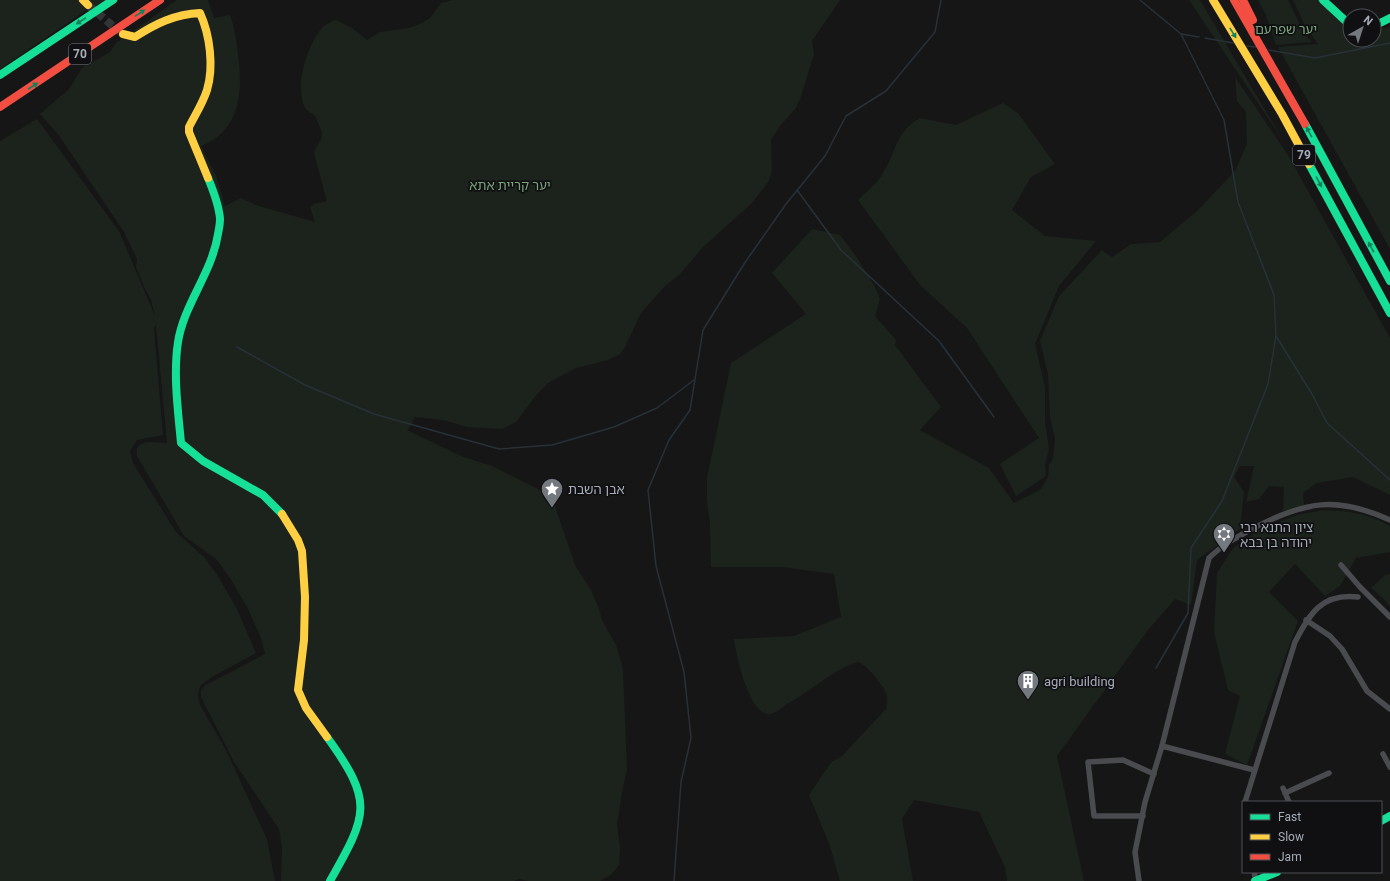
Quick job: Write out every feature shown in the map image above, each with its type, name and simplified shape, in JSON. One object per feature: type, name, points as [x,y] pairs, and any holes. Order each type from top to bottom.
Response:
[{"type":"main road","name":"70","points":[[0,75],[113,0]]},
{"type":"main road","name":"70","points":[[0,107],[160,0]]},
{"type":"main road","name":"79","points":[[1213,0],[1278,108],[1390,313]]},
{"type":"main road","name":"79","points":[[1234,0],[1286,89],[1390,281]]},
{"type":"main road","points":[[1243,0],[1286,89]]},
{"type":"main road","points":[[1323,0],[1342,19]]},
{"type":"main road","points":[[123,34],[135,37],[150,27],[187,12],[200,13],[206,27],[209,76],[207,89],[188,132],[213,190],[220,219],[216,246],[211,263],[187,312],[178,342],[176,380],[180,437],[181,443],[191,453],[263,495],[274,505],[290,527],[302,551],[305,597],[304,640],[298,690],[306,708],[348,766],[356,781],[361,806],[359,825],[350,846],[330,881]]},
{"type":"main road","points":[[1337,13],[1342,16]]},
{"type":"main road","points":[[1255,881],[1275,873]]},
{"type":"street","points":[[1138,881],[1135,852],[1143,816],[1201,595],[1206,566],[1209,558],[1217,550],[1257,526],[1288,512],[1306,506],[1330,504],[1354,506],[1390,520]]},
{"type":"street","points":[[1341,565],[1360,587],[1390,617]]},
{"type":"street","points":[[1245,801],[1295,642],[1306,620],[1318,607],[1330,599],[1343,595],[1358,597]]},
{"type":"street","points":[[1306,620],[1330,636],[1342,649],[1367,691],[1390,709]]},
{"type":"street","points":[[1162,746],[1254,770]]},
{"type":"street","points":[[1383,754],[1390,767]]},
{"type":"street","points":[[1143,816],[1094,816],[1088,762],[1123,760],[1154,774]]},
{"type":"street","points":[[1289,801],[1284,791],[1329,773]]},
{"type":"green space","points":[[0,0],[106,0],[96,11],[88,9],[0,69]]},
{"type":"green space","name":"יער קריית אתא","points":[[177,0],[208,0],[214,18],[230,15],[233,25],[236,39],[240,81],[236,108],[232,120],[224,130],[214,139],[201,146],[216,175],[225,206],[241,198],[256,205],[315,222],[310,207],[314,204],[327,201],[314,153],[322,133],[315,116],[304,106],[301,87],[307,55],[316,37],[326,24],[336,20],[352,28],[367,40],[380,32],[409,28],[422,23],[430,18],[441,3],[453,0],[840,0],[812,41],[814,54],[796,108],[780,126],[771,140],[772,169],[769,181],[752,203],[702,248],[680,274],[665,286],[641,313],[625,347],[620,354],[608,360],[576,368],[548,383],[538,393],[516,422],[502,429],[467,427],[443,420],[414,417],[412,424],[407,430],[461,456],[492,466],[546,493],[553,500],[575,565],[591,590],[602,620],[616,645],[623,669],[627,769],[617,825],[620,848],[619,865],[612,874],[600,881],[528,881],[519,879],[514,881],[281,881],[282,848],[279,829],[234,762],[201,697],[201,691],[204,686],[265,654],[261,638],[247,607],[230,578],[216,559],[184,536],[137,456],[137,448],[143,443],[167,443],[156,325],[154,328],[163,435],[137,440],[130,451],[133,463],[176,532],[204,557],[218,576],[237,609],[256,653],[212,677],[200,686],[198,695],[200,705],[226,750],[267,839],[275,881],[0,881],[0,141],[37,119],[119,231],[155,316],[151,300],[136,267],[137,259],[124,232],[58,134],[40,114],[69,89],[82,68],[110,52],[116,43]]},
{"type":"green space","points":[[1189,0],[1200,0],[1284,142]]},
{"type":"green space","name":"יער שפרעם","points":[[1258,0],[1288,0],[1305,35],[1312,42],[1276,45],[1266,15]]},
{"type":"green space","points":[[1293,0],[1319,0],[1342,20],[1342,48],[1382,48],[1382,28],[1390,27],[1390,249],[1278,47],[1318,44],[1305,26]]},
{"type":"green space","points":[[1235,77],[1288,155],[1390,338],[1390,495],[1353,477],[1317,483],[1303,493],[1304,505],[1283,511],[1284,487],[1269,486],[1259,499],[1246,502],[1254,466],[1240,466],[1234,477],[1244,492],[1240,529],[1197,560],[1191,605],[1175,599],[1148,630],[1057,756],[1084,881],[1007,881],[1005,867],[979,812],[914,800],[902,819],[913,881],[840,881],[830,846],[809,795],[829,765],[841,757],[886,709],[886,693],[874,675],[858,662],[830,676],[775,712],[771,714],[763,713],[756,706],[745,684],[734,639],[794,636],[841,617],[834,574],[783,567],[711,567],[707,478],[731,363],[806,314],[772,273],[812,229],[840,235],[856,256],[875,287],[880,299],[875,316],[896,340],[895,345],[941,407],[920,430],[989,468],[1014,503],[1040,490],[1048,477],[1049,465],[1053,459],[1055,439],[1050,417],[1048,374],[1040,341],[1059,296],[1102,250],[1112,257],[1131,244],[1160,242],[1198,210],[1235,171],[1247,144],[1246,112],[1237,101]]},
{"type":"green space","points":[[1003,103],[1018,113],[1055,164],[1031,177],[1012,210],[1045,236],[1096,241],[1059,286],[1035,344],[1045,387],[1045,422],[1049,449],[1045,465],[1046,476],[1016,496],[1000,464],[1039,438],[967,328],[920,285],[858,200],[881,177],[888,165],[897,142],[912,123],[920,118],[956,125]]},
{"type":"green space","points":[[1323,510],[1366,515],[1390,526],[1390,552],[1356,558],[1340,586],[1325,596],[1295,564],[1269,592],[1298,621],[1247,765],[1225,754],[1240,696],[1228,690],[1214,632],[1217,573],[1233,548],[1259,530],[1297,515]]},
{"type":"green space","points":[[1390,574],[1390,607],[1384,599],[1371,588],[1385,575]]},
{"type":"waterway","points":[[674,881],[681,782],[691,738],[684,672],[656,566],[648,490],[669,440],[690,410],[703,330],[744,264],[786,204],[825,156],[846,116],[886,91],[935,32],[941,0]]},
{"type":"waterway","points":[[1140,0],[1181,34],[1224,120],[1238,202],[1274,295],[1276,336],[1268,384],[1222,501],[1191,548],[1188,613],[1156,668]]},
{"type":"waterway","points":[[1181,34],[1199,37]]},
{"type":"waterway","points":[[1205,38],[1233,43]]},
{"type":"waterway","points":[[1269,50],[1315,58],[1390,43]]},
{"type":"waterway","points":[[1247,46],[1256,47]]},
{"type":"waterway","points":[[797,190],[841,250],[939,341],[994,417]]},
{"type":"waterway","points":[[1276,336],[1312,394],[1327,423],[1390,480]]},
{"type":"waterway","points":[[237,347],[305,385],[374,414],[499,449],[552,445],[614,427],[657,408],[694,380]]},
{"type":"tunnel","points":[[88,5],[120,32]]},
{"type":"traffic: fast","points":[[0,75],[113,0]]},
{"type":"traffic: fast","points":[[1323,0],[1342,18]]},
{"type":"traffic: fast","points":[[1382,22],[1390,18]]},
{"type":"traffic: fast","points":[[1305,124],[1390,281]]},
{"type":"traffic: fast","points":[[1309,164],[1390,313]]},
{"type":"traffic: fast","points":[[208,178],[217,203],[220,222],[215,248],[186,315],[178,342],[176,380],[181,443],[203,461],[263,495],[282,514]]},
{"type":"traffic: fast","points":[[327,737],[353,778],[359,793],[360,808],[358,823],[352,839],[330,881]]},
{"type":"traffic: fast","points":[[1382,820],[1390,816]]},
{"type":"traffic: fast","points":[[1255,881],[1275,873]]},
{"type":"traffic: slow","points":[[83,0],[88,5]]},
{"type":"traffic: slow","points":[[1213,0],[1282,114],[1309,164]]},
{"type":"traffic: slow","points":[[123,34],[135,37],[166,20],[182,15],[200,13],[206,31],[210,51],[210,71],[207,90],[189,127],[189,132],[208,178]]},
{"type":"traffic: slow","points":[[282,514],[298,540],[302,551],[305,597],[304,640],[298,690],[306,708],[327,737]]},
{"type":"traffic: jam","points":[[0,107],[160,0]]},
{"type":"traffic: jam","points":[[1234,0],[1305,124]]},
{"type":"traffic: jam","points":[[1243,0],[1253,20]]},
{"type":"place","name":"אבן השבת","points":[[552,508]]},
{"type":"place","name":"ציון התנא רבי יהודה בן בבא","points":[[1224,554]]},
{"type":"place","name":"agri building","points":[[1028,700]]}]
